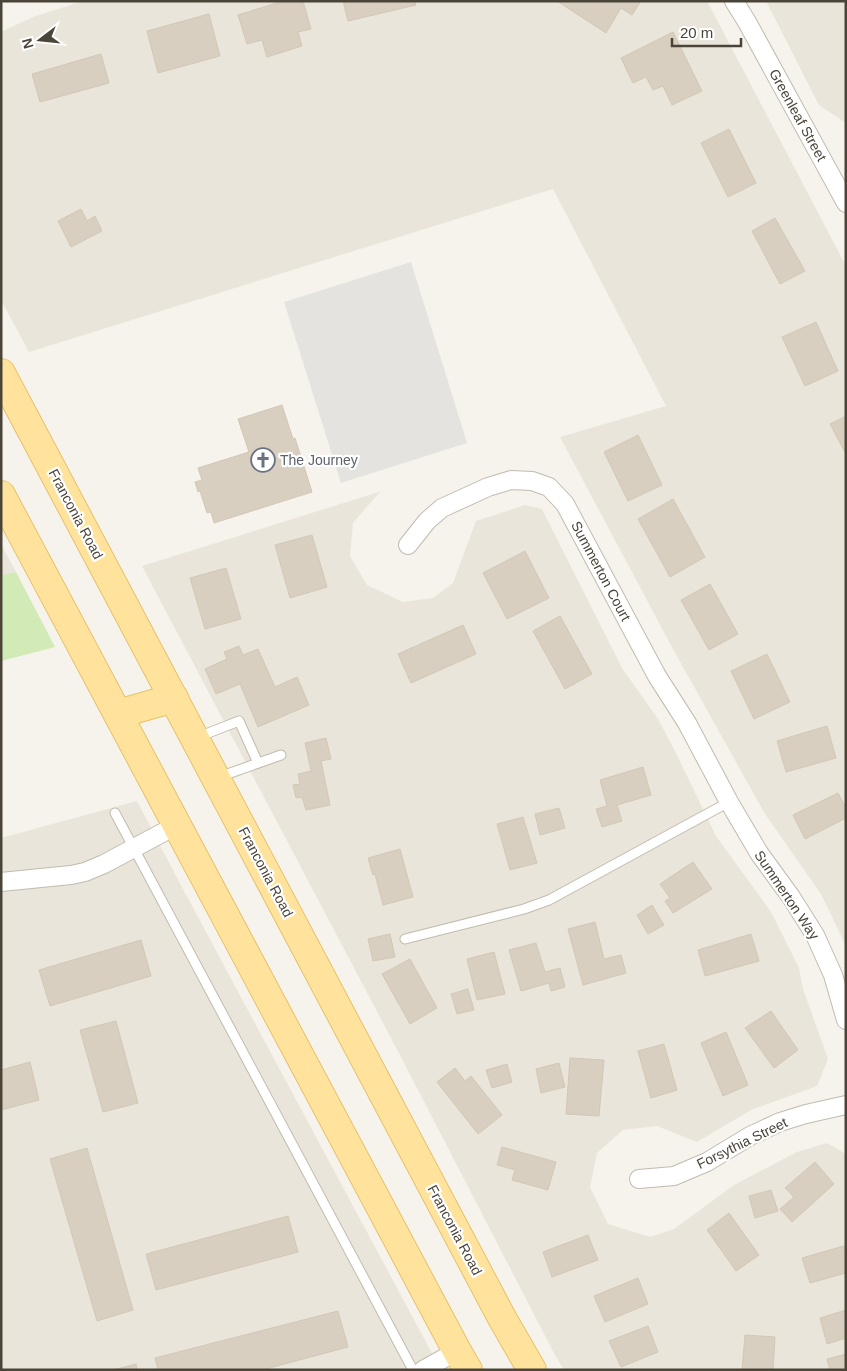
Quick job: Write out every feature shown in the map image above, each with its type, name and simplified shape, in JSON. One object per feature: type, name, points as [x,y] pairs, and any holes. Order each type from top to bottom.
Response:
[{"type":"main road","name":"Franconia Road","points":[[1,373],[502,1318],[532,1370]]},
{"type":"main road","points":[[1,495],[462,1360]]},
{"type":"main road","points":[[118,714],[174,698]]},
{"type":"street","name":"Greenleaf Street","points":[[734,1],[837,169],[846,203]]},
{"type":"street","name":"Summerton Court","points":[[408,545],[427,521],[442,508],[488,488],[511,480],[532,481],[549,487],[566,504],[657,676],[687,723],[728,802]]},
{"type":"street","name":"Summerton Way","points":[[728,802],[758,853],[791,896],[815,935],[834,975],[846,1020]]},
{"type":"street","points":[[1,882],[85,872],[104,864],[177,825]]},
{"type":"street","name":"Forsythia Street","points":[[639,1178],[674,1176],[707,1162],[750,1136],[780,1122],[846,1105]]},
{"type":"street","points":[[423,1370],[462,1360]]},
{"type":"lane","points":[[195,738],[239,721],[258,763]]},
{"type":"lane","points":[[216,778],[281,755]]},
{"type":"lane","points":[[405,939],[524,910],[549,900],[728,802]]},
{"type":"lane","points":[[115,813],[412,1370]]},
{"type":"shaded area","points":[[83,1],[707,1],[846,266],[846,946],[821,894],[765,814],[673,649],[560,437],[666,406],[553,189],[29,352],[1,300],[1,32],[33,17]]},
{"type":"shaded area","points":[[766,1],[846,1],[846,123],[819,105]]},
{"type":"shaded area","points":[[411,262],[467,443],[341,483],[284,302]]},
{"type":"shaded area","points":[[382,491],[353,523],[350,556],[367,585],[403,602],[433,598],[453,583],[476,521],[525,505],[542,509],[622,668],[658,719],[716,836],[771,912],[799,968],[803,989],[828,1059],[817,1086],[751,1110],[697,1142],[657,1126],[623,1130],[597,1153],[590,1187],[608,1224],[650,1237],[674,1229],[734,1185],[797,1152],[827,1143],[846,1154],[846,1370],[564,1370],[142,566]]},
{"type":"shaded area","points":[[1,544],[16,572],[1,575]]},
{"type":"shaded area","points":[[137,801],[441,1370],[1,1370],[1,838]]},
{"type":"green space","points":[[16,572],[55,647],[1,661],[1,575]]},
{"type":"building","points":[[283,1],[303,1],[311,29],[298,32],[302,46],[267,57],[262,40],[247,44],[238,15]]},
{"type":"building","points":[[343,1],[415,1],[416,5],[348,21]]},
{"type":"building","points":[[557,1],[641,1],[632,15],[621,8],[606,33]]},
{"type":"building","points":[[209,14],[220,56],[158,73],[147,31]]},
{"type":"building","points":[[673,32],[702,91],[672,105],[663,86],[653,90],[646,77],[633,83],[621,58]]},
{"type":"building","points":[[101,54],[109,83],[40,102],[32,74]]},
{"type":"building","points":[[729,129],[756,183],[728,197],[701,143]]},
{"type":"building","points":[[81,209],[87,221],[95,216],[102,231],[71,247],[58,221]]},
{"type":"building","points":[[775,218],[805,271],[780,284],[752,231]]},
{"type":"building","points":[[816,322],[838,371],[805,386],[782,337]]},
{"type":"building","name":"The Journey","points":[[282,405],[293,439],[295,438],[312,492],[214,523],[211,512],[207,513],[195,482],[202,480],[198,468],[249,452],[238,419]]},
{"type":"building","points":[[846,416],[846,454],[830,424]]},
{"type":"building","points":[[638,435],[662,485],[628,501],[604,452]]},
{"type":"building","points":[[673,499],[705,557],[670,577],[638,519]]},
{"type":"building","points":[[312,535],[327,587],[290,598],[275,545]]},
{"type":"building","points":[[525,551],[549,598],[507,619],[483,573]]},
{"type":"building","points":[[226,568],[241,619],[205,629],[190,578]]},
{"type":"building","points":[[710,584],[738,634],[709,650],[681,600]]},
{"type":"building","points":[[560,616],[592,674],[565,689],[533,631]]},
{"type":"building","points":[[463,625],[476,654],[411,683],[398,654]]},
{"type":"building","points":[[239,646],[243,655],[258,649],[275,687],[297,677],[309,705],[258,727],[240,684],[216,694],[205,669],[227,659],[224,652]]},
{"type":"building","points":[[767,654],[790,702],[754,719],[731,671]]},
{"type":"building","points":[[827,726],[836,758],[786,772],[777,741]]},
{"type":"building","points":[[326,738],[331,759],[321,761],[330,805],[306,810],[302,797],[296,798],[293,785],[300,784],[298,774],[311,771],[305,743]]},
{"type":"building","points":[[643,767],[651,795],[617,805],[622,821],[602,827],[596,809],[607,806],[600,780]]},
{"type":"building","points":[[838,793],[846,808],[846,818],[805,839],[793,815]]},
{"type":"building","points":[[559,808],[565,828],[540,835],[535,814]]},
{"type":"building","points":[[523,817],[537,863],[510,870],[497,824]]},
{"type":"building","points":[[400,849],[413,897],[383,905],[375,874],[373,875],[368,858]]},
{"type":"building","points":[[693,862],[712,889],[673,913],[665,901],[670,898],[660,884]]},
{"type":"building","points":[[652,905],[664,925],[648,934],[637,915]]},
{"type":"building","points":[[595,922],[604,959],[621,955],[626,973],[583,985],[568,929]]},
{"type":"building","points":[[390,934],[395,957],[373,961],[368,939]]},
{"type":"building","points":[[751,934],[759,961],[705,976],[698,950]]},
{"type":"building","points":[[141,940],[151,976],[50,1006],[39,970]]},
{"type":"building","points":[[536,943],[545,972],[560,968],[565,987],[551,991],[549,983],[521,991],[509,950]]},
{"type":"building","points":[[494,952],[505,994],[477,1000],[467,959]]},
{"type":"building","points":[[410,959],[437,1008],[410,1024],[382,974]]},
{"type":"building","points":[[468,989],[474,1010],[457,1014],[451,994]]},
{"type":"building","points":[[771,1011],[798,1050],[774,1068],[745,1028]]},
{"type":"building","points":[[116,1021],[138,1103],[103,1112],[80,1030]]},
{"type":"building","points":[[726,1032],[748,1085],[723,1096],[701,1043]]},
{"type":"building","points":[[664,1044],[677,1090],[651,1098],[638,1051]]},
{"type":"building","points":[[570,1058],[604,1060],[599,1116],[566,1114]]},
{"type":"building","points":[[30,1062],[39,1100],[1,1110],[1,1070]]},
{"type":"building","points":[[559,1063],[565,1087],[541,1093],[536,1069]]},
{"type":"building","points":[[507,1064],[512,1082],[492,1088],[486,1070]]},
{"type":"building","points":[[455,1068],[465,1081],[471,1076],[502,1115],[478,1134],[437,1082]]},
{"type":"building","points":[[502,1147],[556,1162],[548,1190],[512,1180],[515,1170],[497,1165]]},
{"type":"building","points":[[87,1148],[133,1310],[97,1321],[50,1159]]},
{"type":"building","points":[[815,1162],[834,1184],[792,1222],[780,1209],[794,1197],[785,1188]]},
{"type":"building","points":[[771,1190],[778,1211],[755,1218],[749,1196]]},
{"type":"building","points":[[729,1213],[759,1255],[736,1271],[707,1230]]},
{"type":"building","points":[[288,1216],[298,1252],[156,1290],[146,1254]]},
{"type":"building","points":[[588,1235],[598,1260],[552,1277],[543,1252]]},
{"type":"building","points":[[844,1246],[846,1273],[810,1283],[802,1258]]},
{"type":"building","points":[[638,1278],[648,1304],[605,1322],[594,1296]]},
{"type":"building","points":[[846,1310],[846,1338],[827,1344],[820,1318]]},
{"type":"building","points":[[338,1311],[348,1347],[262,1370],[158,1370],[155,1358]]},
{"type":"building","points":[[648,1326],[658,1352],[621,1367],[609,1341]]},
{"type":"building","points":[[745,1335],[775,1337],[773,1370],[742,1370]]},
{"type":"building","points":[[846,1354],[846,1370],[830,1370],[827,1359]]},
{"type":"building","points":[[136,1364],[137,1370],[113,1370]]},
{"type":"place","name":"The Journey","points":[[263,460]]}]
